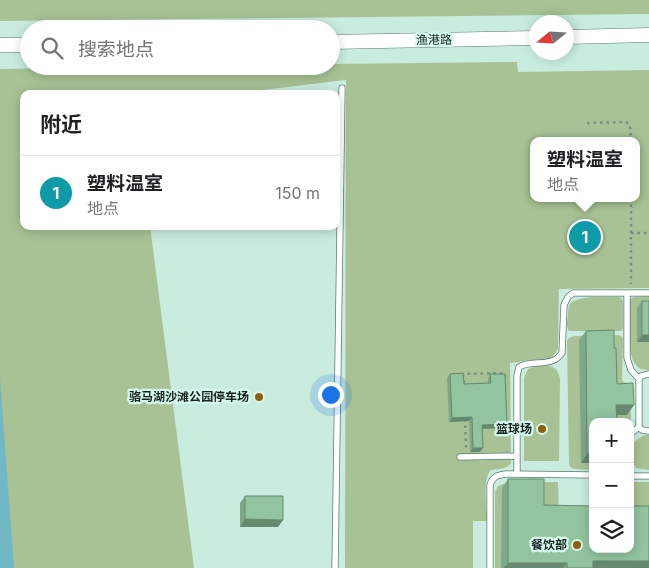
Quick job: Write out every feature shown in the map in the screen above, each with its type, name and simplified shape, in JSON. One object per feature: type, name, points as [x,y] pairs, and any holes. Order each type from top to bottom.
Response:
[{"type":"street","points":[[574,37],[649,35]]},
{"type":"street","name":"渔港路","points":[[340,42],[529,38]]},
{"type":"street","points":[[0,45],[20,45]]},
{"type":"lane","points":[[340,225],[342,88]]},
{"type":"lane","points":[[335,568],[340,230]]},
{"type":"lane","points":[[517,474],[517,376],[519,367],[523,364],[550,361],[556,359],[562,353],[564,305],[568,297],[573,293],[649,293]]},
{"type":"lane","points":[[629,293],[627,358],[631,370],[639,379],[638,427],[634,430]]},
{"type":"lane","points":[[639,379],[641,376],[649,374]]},
{"type":"lane","points":[[638,427],[649,431]]},
{"type":"lane","points":[[464,457],[517,456]]},
{"type":"lane","points":[[490,568],[490,485],[497,475],[589,475]]},
{"type":"lane","points":[[634,476],[649,476]]},
{"type":"path","points":[[587,123],[626,122],[630,125],[631,137]]},
{"type":"path","points":[[629,293],[631,202]]},
{"type":"path","points":[[631,233],[649,233]]},
{"type":"path","points":[[454,374],[504,373],[505,382]]},
{"type":"path","points":[[463,374],[464,392]]},
{"type":"path","points":[[464,457],[465,411]]},
{"type":"green space","points":[[0,0],[649,0],[649,14],[0,21]]},
{"type":"green space","points":[[517,62],[518,72],[649,70],[649,288],[559,289],[558,348],[555,354],[550,358],[510,363],[511,463],[505,468],[491,470],[488,474],[486,487],[487,521],[473,521],[473,568],[345,568],[346,80],[262,90],[20,90],[20,230],[151,230],[194,568],[0,568],[0,69],[20,69],[20,75],[340,75],[340,64]]},
{"type":"green space","points":[[649,296],[649,308],[637,342],[649,342],[649,370],[646,370],[638,367],[631,355],[629,337],[630,302],[631,298]]},
{"type":"green space","points":[[620,297],[623,301],[623,329],[621,331],[569,331],[567,328],[568,310],[570,304],[574,301],[586,298]]},
{"type":"green space","points":[[574,336],[621,336],[623,339],[622,380],[630,387],[631,418],[589,418],[589,470],[574,469],[570,467],[569,463],[567,341]]},
{"type":"green space","name":"篮球场","points":[[536,366],[551,366],[559,374],[559,461],[524,461],[524,378],[528,369]]},
{"type":"green space","points":[[649,435],[649,470],[636,468],[634,465],[634,444],[640,438]]},
{"type":"green space","points":[[558,482],[559,515],[501,568],[495,568],[495,492],[498,486],[506,483]]},
{"type":"green space","points":[[634,482],[649,482],[649,515],[634,515]]},
{"type":"water","points":[[0,378],[14,568],[0,568]]},
{"type":"building","points":[[642,301],[649,301],[649,335],[642,335]]},
{"type":"building","points":[[614,330],[617,384],[633,383],[634,405],[616,405],[617,418],[589,418],[589,454],[587,454],[586,331]]},
{"type":"building","points":[[463,373],[464,384],[491,383],[490,374],[505,374],[507,424],[482,425],[483,448],[473,448],[472,417],[452,418],[450,374]]},
{"type":"building","points":[[508,479],[544,479],[544,505],[589,506],[589,553],[634,553],[634,506],[649,506],[649,561],[593,561],[593,568],[567,568],[567,563],[508,563]]},
{"type":"building","points":[[245,496],[283,496],[283,520],[245,519]]},
{"type":"place","name":"塑料温室","points":[[585,237]]},
{"type":"place","name":"骆马湖沙滩公园停车场","points":[[259,397]]},
{"type":"place","name":"篮球场","points":[[542,429]]},
{"type":"place","name":"餐饮部","points":[[577,545]]}]
